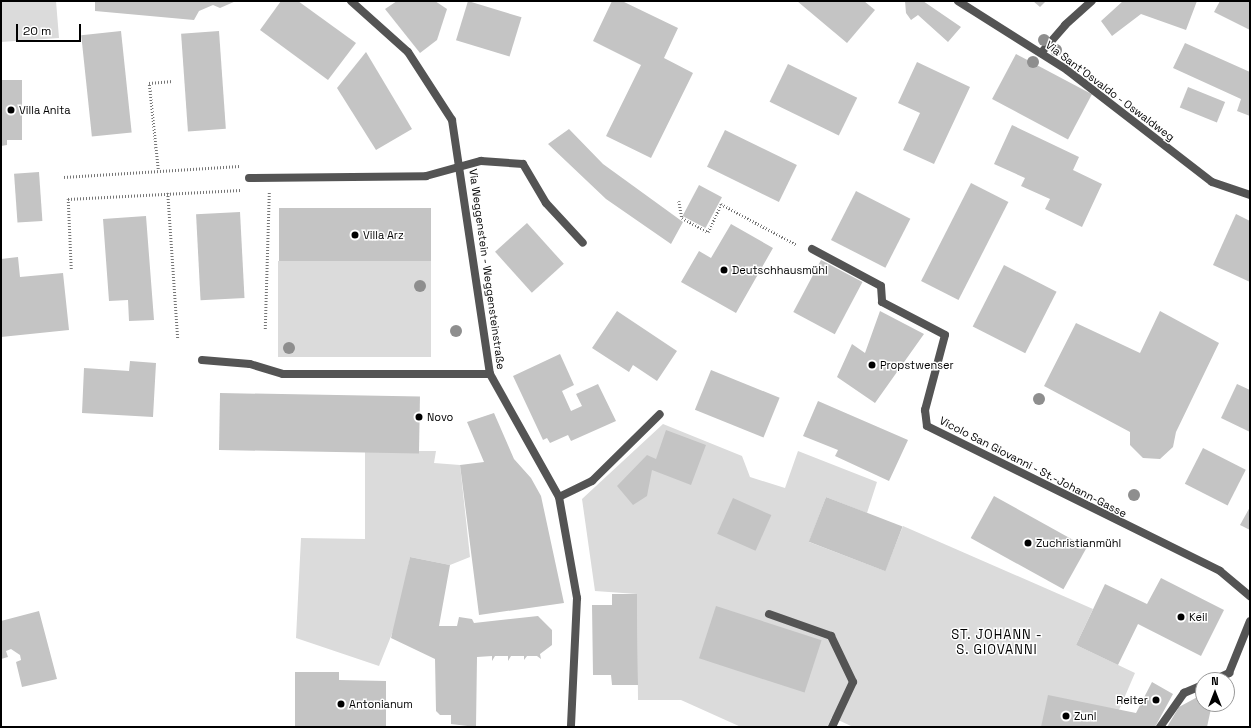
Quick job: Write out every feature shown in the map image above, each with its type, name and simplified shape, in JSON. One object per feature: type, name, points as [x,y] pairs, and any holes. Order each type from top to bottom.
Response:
[{"type":"street","name":"Via Weggenstein - Weggensteinstraße","points":[[352,1],[408,52],[452,120],[462,166],[490,374],[559,497],[578,598],[571,727]]},
{"type":"street","name":"Via Sant'Osvaldo - Oswaldweg","points":[[958,1],[1041,53],[1212,182],[1250,195]]},
{"type":"street","points":[[1041,53],[1092,1]]},
{"type":"street","points":[[249,178],[426,176],[481,161],[523,164],[546,203],[583,243]]},
{"type":"street","name":"Vicolo San Giovanni - St.-Johann-Gasse","points":[[812,249],[881,286],[882,302],[945,335],[925,410],[927,426],[1220,571],[1250,596]]},
{"type":"street","points":[[202,360],[250,364],[283,374],[490,374]]},
{"type":"street","points":[[559,497],[592,481],[660,414]]},
{"type":"street","points":[[769,614],[831,636],[853,682],[832,727]]},
{"type":"street","points":[[1229,672],[1250,621]]},
{"type":"street","points":[[1160,727],[1184,693],[1195,688]]},
{"type":"path","points":[[158,169],[149,83],[173,81]]},
{"type":"path","points":[[64,177],[158,169],[248,166],[249,178]]},
{"type":"path","points":[[265,329],[269,178]]},
{"type":"path","points":[[71,269],[68,199],[249,190]]},
{"type":"path","points":[[168,193],[178,339]]},
{"type":"path","points":[[679,201],[682,218],[708,232],[721,204],[805,249],[812,249]]},
{"type":"shaded area","points":[[1,1],[56,1],[59,38],[1,42]]},
{"type":"shaded area","points":[[278,261],[431,261],[431,357],[278,357]]},
{"type":"shaded area","points":[[663,424],[742,456],[750,477],[785,488],[798,451],[877,482],[867,513],[826,497],[809,542],[885,571],[903,526],[1093,609],[1076,645],[1135,673],[1119,710],[1041,727],[853,727],[832,717],[827,727],[741,727],[681,700],[638,700],[637,594],[595,591],[582,499]]},
{"type":"shaded area","points":[[365,451],[436,451],[434,463],[460,465],[470,557],[450,565],[410,557],[398,619],[379,666],[296,638],[301,538],[365,539]]},
{"type":"building","points":[[95,1],[236,1],[220,8],[213,5],[199,11],[194,20],[95,11]]},
{"type":"building","points":[[281,1],[298,1],[356,43],[328,80],[260,30]]},
{"type":"building","points":[[397,1],[435,1],[447,9],[437,40],[420,53],[385,9]]},
{"type":"building","points":[[468,1],[522,17],[510,57],[456,40]]},
{"type":"building","points":[[612,1],[622,1],[678,28],[664,58],[693,73],[651,158],[606,136],[641,65],[593,41]]},
{"type":"building","points":[[797,1],[864,1],[875,10],[847,43]]},
{"type":"building","points":[[905,1],[923,1],[961,27],[948,42],[918,15],[911,20],[906,13]]},
{"type":"building","points":[[1033,1],[1046,1],[1040,7]]},
{"type":"building","points":[[1123,1],[1197,1],[1186,30],[1141,14],[1112,36],[1101,21]]},
{"type":"building","points":[[1220,1],[1250,1],[1250,30],[1214,12]]},
{"type":"building","points":[[121,31],[132,132],[92,137],[81,35]]},
{"type":"building","points":[[219,31],[226,129],[188,131],[181,34]]},
{"type":"building","points":[[1185,43],[1250,72],[1250,116],[1237,111],[1241,99],[1173,68]]},
{"type":"building","points":[[366,52],[412,129],[376,150],[337,88]]},
{"type":"building","points":[[1016,54],[1092,94],[1068,139],[992,99]]},
{"type":"building","points":[[917,62],[970,87],[934,164],[903,150],[920,113],[898,103]]},
{"type":"building","points":[[788,64],[857,98],[839,136],[770,102]]},
{"type":"building","name":"Villa Anita","points":[[1,80],[22,80],[22,140],[7,140],[7,145],[1,146]]},
{"type":"building","points":[[1188,87],[1225,102],[1217,122],[1180,107]]},
{"type":"building","points":[[1012,125],[1079,157],[1073,170],[1102,184],[1082,227],[1045,209],[1050,199],[1021,186],[1025,178],[994,164]]},
{"type":"building","points":[[569,129],[603,164],[683,222],[671,244],[606,199],[548,144]]},
{"type":"building","points":[[725,130],[797,165],[779,202],[707,167]]},
{"type":"building","points":[[39,172],[42,221],[17,223],[14,174]]},
{"type":"building","points":[[971,183],[1008,202],[958,300],[921,281]]},
{"type":"building","points":[[699,185],[722,197],[706,228],[683,216]]},
{"type":"building","points":[[856,191],[910,219],[885,268],[831,240]]},
{"type":"building","name":"Villa Arz","points":[[279,208],[431,208],[431,261],[279,261]]},
{"type":"building","points":[[240,212],[245,298],[201,300],[196,214]]},
{"type":"building","points":[[1236,214],[1250,221],[1250,282],[1213,265]]},
{"type":"building","points":[[146,216],[154,320],[129,321],[128,300],[109,301],[103,219]]},
{"type":"building","points":[[527,223],[564,264],[532,293],[495,252]]},
{"type":"building","name":"Deutschhausmühl","points":[[731,224],[773,248],[736,313],[681,282],[699,251],[711,258]]},
{"type":"building","points":[[18,257],[20,277],[63,273],[69,330],[1,337],[1,259]]},
{"type":"building","points":[[821,260],[862,282],[835,334],[793,312]]},
{"type":"building","points":[[1004,265],[1057,292],[1025,353],[973,326]]},
{"type":"building","points":[[617,311],[677,351],[657,381],[633,365],[629,372],[592,348]]},
{"type":"building","name":"Propstwenser","points":[[880,311],[924,334],[875,403],[837,377],[852,344],[865,353]]},
{"type":"building","points":[[1160,311],[1219,343],[1176,432],[1173,447],[1160,459],[1143,458],[1130,445],[1130,432],[1044,386],[1076,323],[1140,353]]},
{"type":"building","points":[[560,354],[574,385],[562,391],[571,411],[582,406],[576,394],[598,384],[616,421],[571,441],[568,435],[550,443],[547,438],[543,440],[513,376]]},
{"type":"building","points":[[130,361],[156,363],[153,417],[82,413],[84,368],[129,371]]},
{"type":"building","points":[[711,370],[780,398],[764,438],[695,410]]},
{"type":"building","points":[[1237,384],[1250,390],[1250,432],[1221,418]]},
{"type":"building","points":[[220,393],[420,396],[419,453],[219,450]]},
{"type":"building","points":[[818,401],[908,440],[889,481],[835,456],[838,450],[803,436]]},
{"type":"building","points":[[494,413],[514,459],[531,478],[541,496],[564,603],[479,615],[460,465],[484,462],[467,422]]},
{"type":"building","points":[[666,430],[706,445],[691,485],[652,470],[647,496],[633,505],[617,486],[647,455],[656,459]]},
{"type":"building","points":[[1203,448],[1246,470],[1228,505],[1185,484]]},
{"type":"building","name":"Zuchristianmühl","points":[[994,496],[1087,547],[1063,589],[971,538]]},
{"type":"building","points":[[826,497],[903,526],[885,571],[809,542]]},
{"type":"building","points":[[733,498],[771,515],[756,551],[717,534]]},
{"type":"building","points":[[1250,507],[1250,530],[1240,525]]},
{"type":"building","points":[[410,557],[450,565],[439,626],[457,626],[459,617],[472,619],[474,623],[538,616],[552,630],[552,645],[540,654],[541,659],[537,656],[527,656],[524,660],[524,656],[511,656],[508,661],[508,656],[495,656],[492,661],[492,656],[477,657],[476,727],[451,724],[451,715],[440,715],[436,711],[435,659],[391,638]]},
{"type":"building","points":[[1161,578],[1224,610],[1201,656],[1138,624],[1118,665],[1076,645],[1105,584],[1147,604]]},
{"type":"building","points":[[612,594],[637,594],[638,685],[612,685],[611,675],[593,675],[592,605],[612,605]]},
{"type":"building","points":[[716,606],[822,640],[805,693],[699,658]]},
{"type":"building","points":[[39,611],[57,679],[22,687],[16,662],[21,660],[20,655],[11,649],[6,651],[8,657],[1,659],[1,621]]},
{"type":"building","name":"Antonianum","points":[[295,672],[339,672],[339,680],[386,681],[386,727],[295,727]]},
{"type":"building","points":[[1152,682],[1173,694],[1155,727],[1041,727],[1048,695],[1136,713]]},
{"type":"building","points":[[1195,698],[1195,712],[1210,712],[1207,727],[1167,727],[1179,707]]},
{"type":"place","name":"Villa Anita","points":[[11,110]]},
{"type":"place","name":"Villa Arz","points":[[355,235]]},
{"type":"place","name":"Deutschhausmühl","points":[[724,270]]},
{"type":"place","name":"Propstwenser","points":[[872,365]]},
{"type":"place","name":"Novo","points":[[419,417]]},
{"type":"place","name":"Zuchristianmühl","points":[[1028,543]]},
{"type":"place","name":"Keil","points":[[1181,617]]},
{"type":"place","name":"Reiter","points":[[1156,700]]},
{"type":"place","name":"Antonianum","points":[[341,704]]},
{"type":"place","name":"Zunl","points":[[1066,716]]},
{"type":"district","name":"ST. JOHANN - S. GIOVANNI","points":[[997,644]]}]
